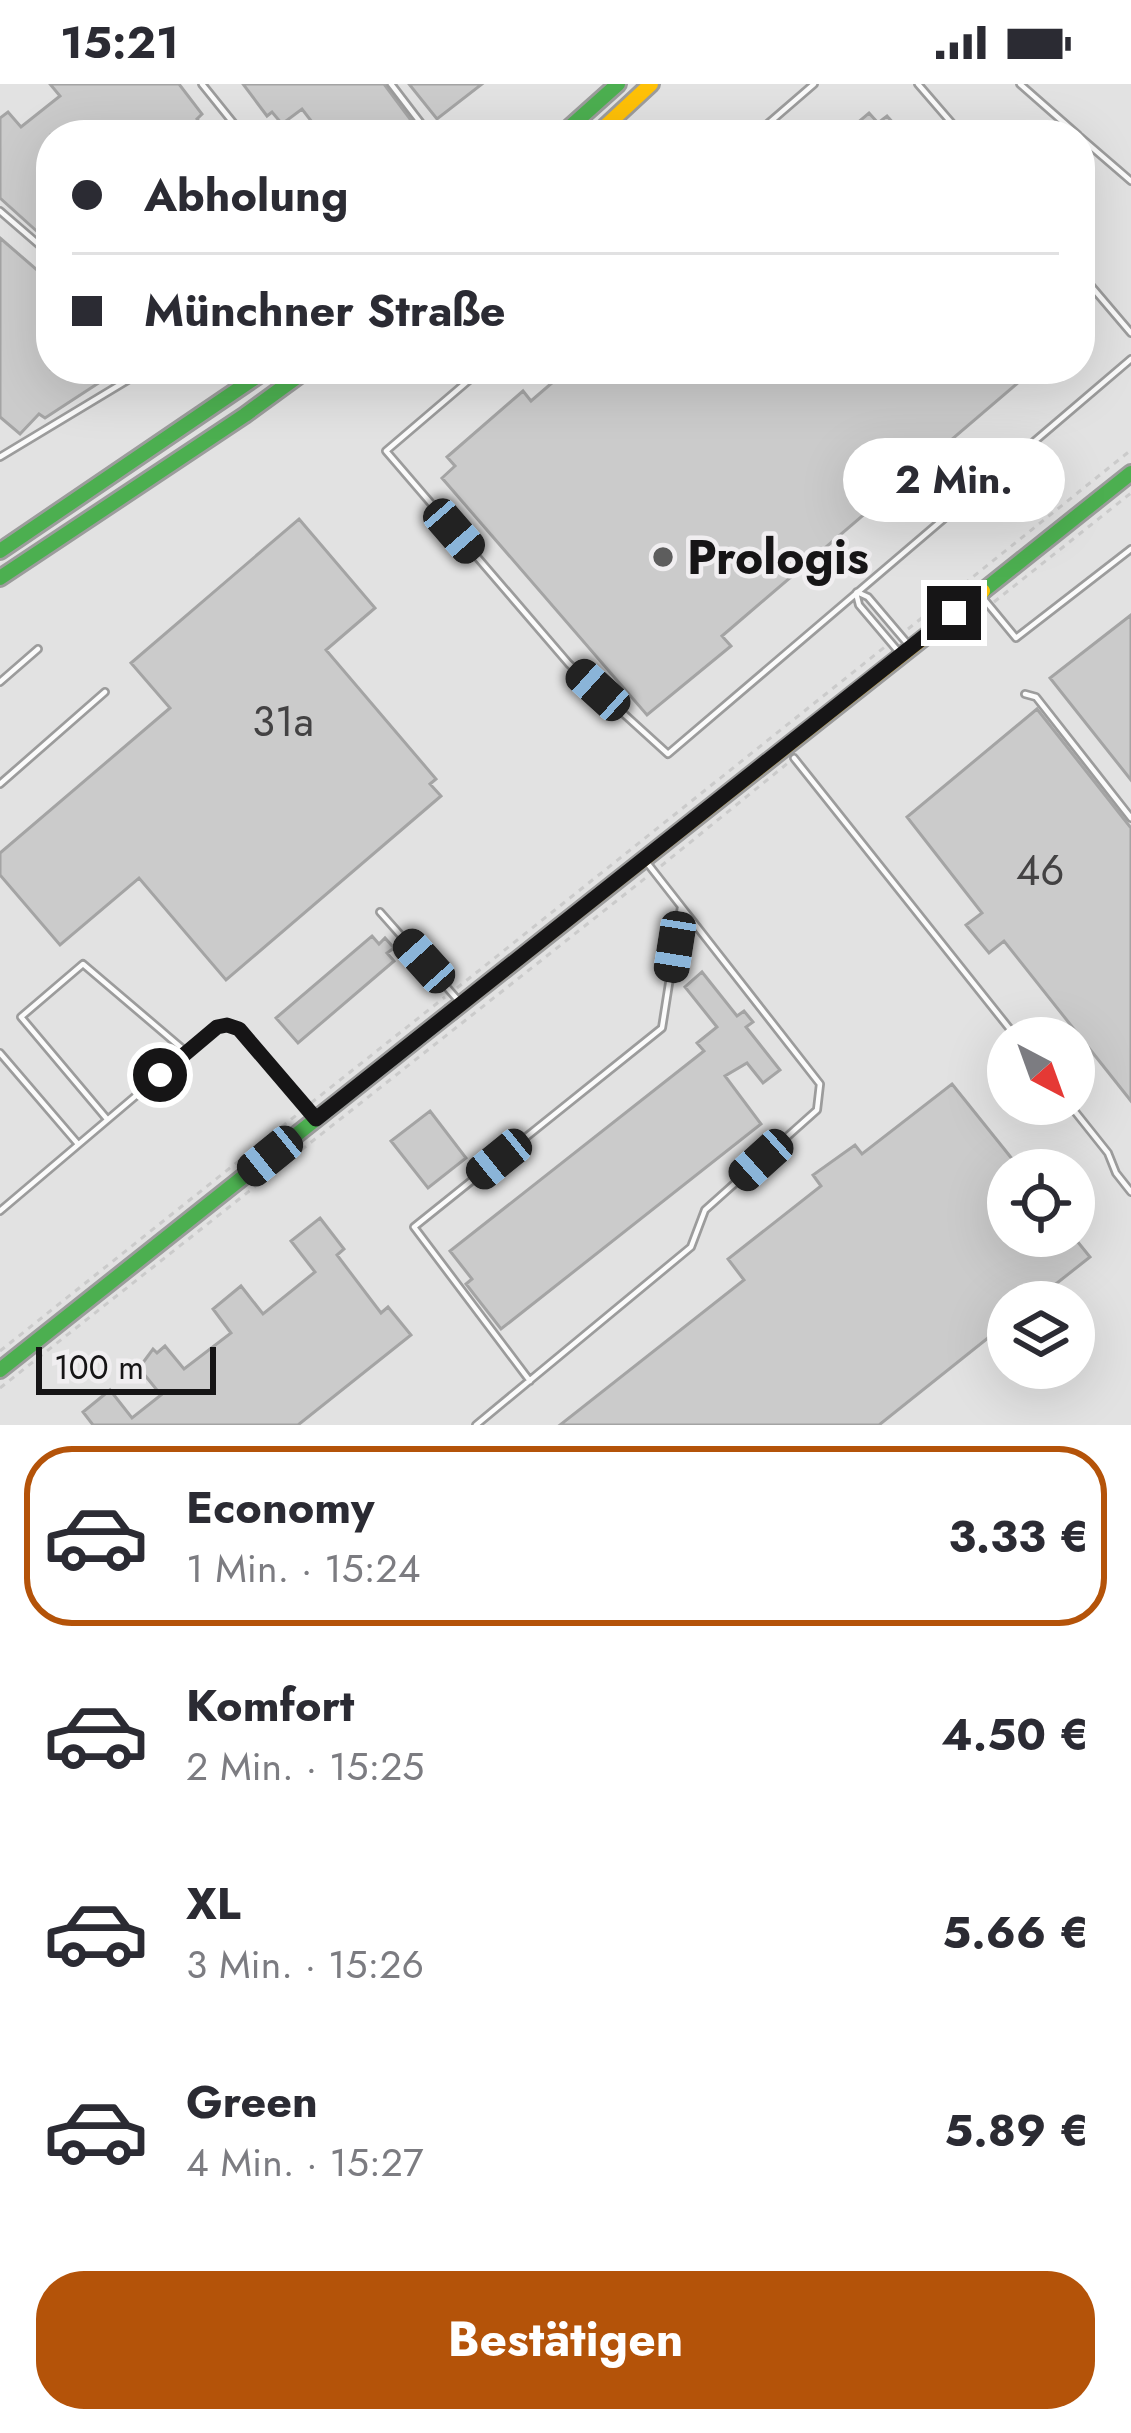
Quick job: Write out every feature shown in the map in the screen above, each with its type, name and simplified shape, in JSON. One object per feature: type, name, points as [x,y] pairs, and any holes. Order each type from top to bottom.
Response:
[{"type":"main road","points":[[578,120],[618,84]]},
{"type":"main road","points":[[612,120],[651,84]]},
{"type":"main road","points":[[0,550],[246,384]]},
{"type":"main road","points":[[0,578],[288,384]]},
{"type":"main road","points":[[0,1370],[457,998],[649,866],[901,645],[985,599],[1131,473]]},
{"type":"lane","points":[[202,84],[231,120]]},
{"type":"lane","points":[[391,84],[419,120]]},
{"type":"lane","points":[[772,120],[814,84]]},
{"type":"lane","points":[[918,84],[949,120]]},
{"type":"lane","points":[[1020,84],[1061,120]]},
{"type":"lane","points":[[1095,150],[1131,182]]},
{"type":"lane","points":[[0,212],[36,242]]},
{"type":"lane","points":[[1095,291],[1131,333]]},
{"type":"lane","points":[[464,384],[386,451],[569,664],[668,754],[1131,359]]},
{"type":"lane","points":[[0,457],[121,384]]},
{"type":"lane","points":[[985,599],[1016,638],[1131,549]]},
{"type":"lane","points":[[856,592],[859,604],[901,645]]},
{"type":"lane","points":[[856,592],[868,597],[901,645]]},
{"type":"lane","points":[[0,682],[38,649]]},
{"type":"lane","points":[[0,784],[104,692]]},
{"type":"lane","points":[[1025,694],[1036,697],[1131,818]]},
{"type":"lane","points":[[794,758],[1000,1017]]},
{"type":"lane","points":[[476,1425],[691,1247],[705,1210],[818,1110],[820,1084],[649,866]]},
{"type":"lane","points":[[530,1381],[414,1227],[662,1028],[681,907]]},
{"type":"lane","points":[[380,912],[457,998]]},
{"type":"lane","points":[[107,1119],[20,1017],[83,964],[186,1052]]},
{"type":"lane","points":[[0,1211],[217,1027],[239,1029],[311,1113]]},
{"type":"lane","points":[[0,1053],[78,1144]]},
{"type":"lane","points":[[1086,1125],[1131,1192]]},
{"type":"path","points":[[0,1351],[311,1113],[901,645],[1131,450]]},
{"type":"path","points":[[985,599],[1131,493]]},
{"type":"path","points":[[0,1388],[649,866],[794,758]]},
{"type":"building","points":[[50,84],[179,84],[202,114],[198,120],[36,120],[36,230],[0,198],[0,118],[8,112],[21,127],[60,96]]},
{"type":"building","points":[[243,84],[384,84],[411,120],[310,120],[302,109],[287,120],[279,120],[272,112],[267,116]]},
{"type":"building","points":[[409,84],[482,84],[437,119]]},
{"type":"building","points":[[0,238],[36,269],[36,384],[97,384],[45,418],[39,414],[20,434],[0,417]]},
{"type":"building","name":"Prologis","points":[[551,384],[1016,384],[722,636],[731,646],[647,715],[442,478],[455,466],[447,457],[523,391],[531,401]]},
{"type":"building","points":[[299,519],[375,608],[326,650],[436,779],[430,784],[441,796],[226,980],[139,878],[60,945],[0,875],[0,853],[170,708],[131,663]]},
{"type":"building","points":[[1131,615],[1131,780],[1050,678]]},
{"type":"building","points":[[1037,709],[1131,828],[1131,1101],[1095,1056],[1095,1017],[1064,1017],[1004,941],[989,953],[966,925],[982,913],[907,817]]},
{"type":"building","points":[[372,936],[379,944],[385,938],[394,948],[387,953],[394,961],[298,1043],[276,1018]]},
{"type":"building","points":[[702,972],[737,1016],[744,1011],[753,1022],[746,1027],[780,1070],[763,1083],[747,1063],[725,1076],[761,1124],[501,1329],[466,1284],[472,1279],[450,1251],[704,1051],[697,1043],[717,1027],[685,987]]},
{"type":"building","points":[[952,1084],[1004,1149],[987,1149],[987,1257],[1090,1257],[1060,1281],[987,1281],[987,1339],[879,1425],[560,1425],[744,1280],[728,1259],[821,1186],[813,1175],[855,1145],[862,1154]]},
{"type":"building","points":[[430,1111],[466,1158],[428,1188],[391,1141]]},
{"type":"building","points":[[320,1218],[344,1249],[337,1255],[381,1313],[388,1307],[411,1335],[298,1425],[93,1425],[83,1412],[110,1390],[132,1418],[161,1395],[139,1368],[153,1349],[157,1353],[165,1346],[184,1369],[231,1333],[213,1309],[241,1286],[263,1314],[315,1272],[291,1241]]},
{"type":"traffic: fast","points":[[578,120],[618,84]]},
{"type":"traffic: fast","points":[[0,551],[246,384]]},
{"type":"traffic: fast","points":[[0,578],[287,384]]},
{"type":"traffic: fast","points":[[983,591],[1131,473]]},
{"type":"traffic: fast","points":[[0,1370],[451,1012]]},
{"type":"traffic: slow","points":[[612,120],[651,84]]},
{"type":"traffic: slow","points":[[451,1012],[983,591]]},
{"type":"place","name":"Prologis","points":[[663,557]]},
{"type":"route","points":[[160,1075],[217,1027],[227,1025],[239,1029],[316,1119],[954,613]]}]
